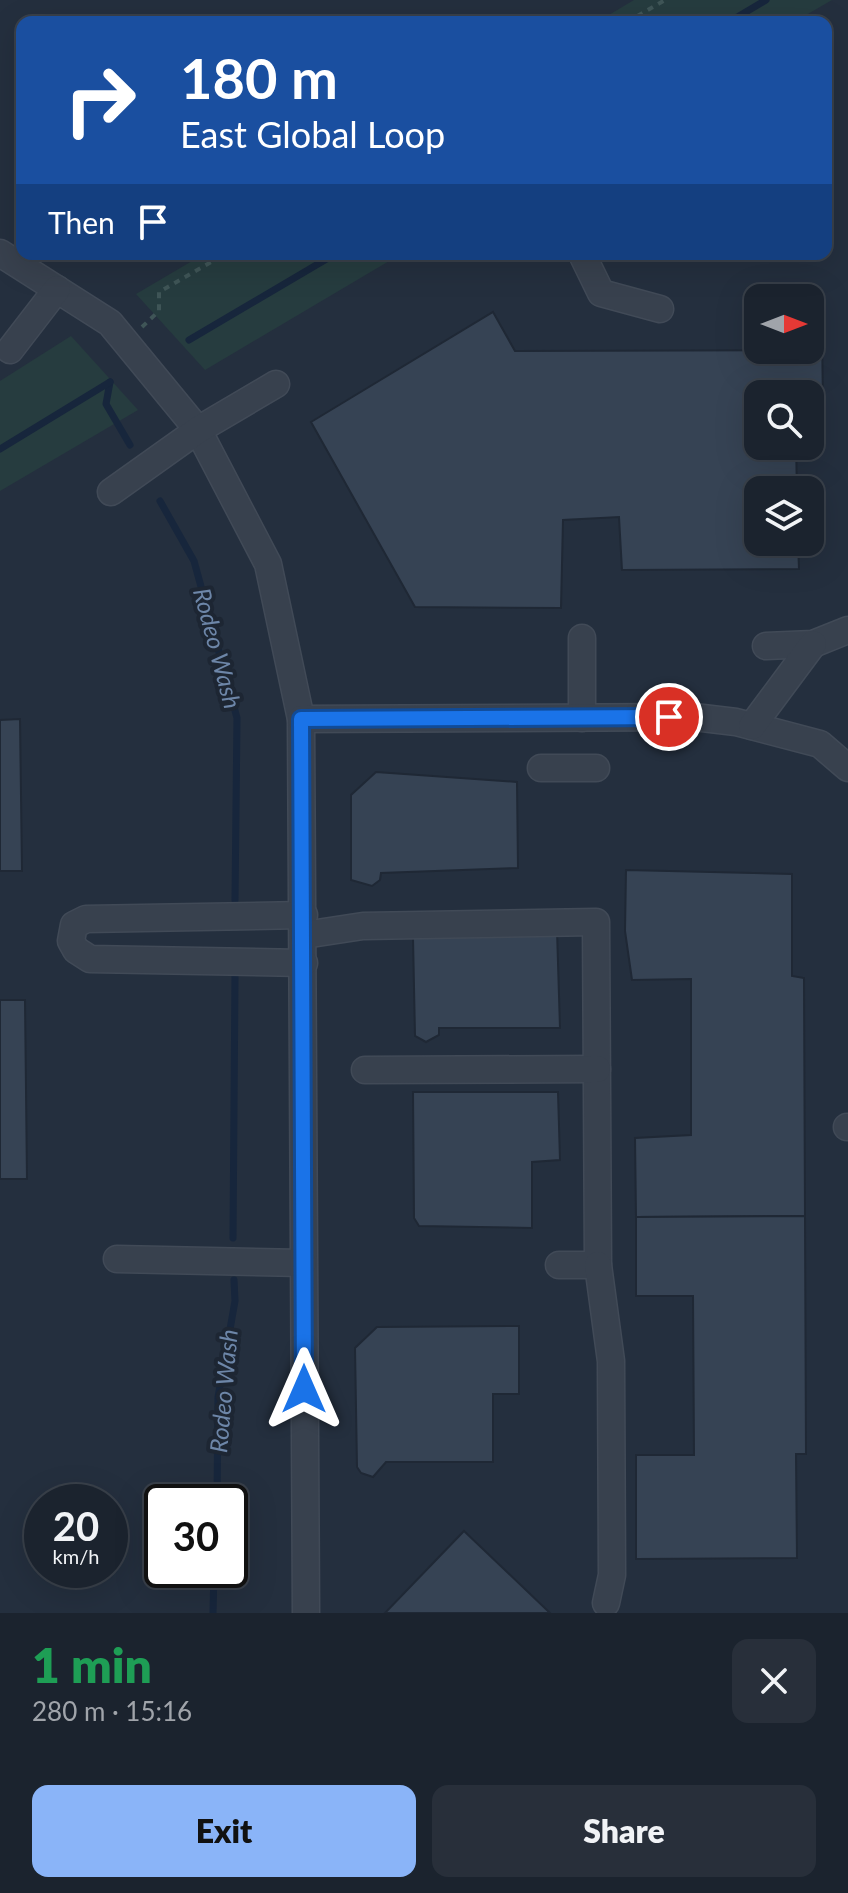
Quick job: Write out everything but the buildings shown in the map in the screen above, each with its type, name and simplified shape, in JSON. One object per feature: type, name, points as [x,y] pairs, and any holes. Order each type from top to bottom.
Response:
[{"type":"street","points":[[0,253],[110,323],[198,430],[268,564],[301,719],[306,1613]]},
{"type":"street","points":[[585,260],[601,293],[660,309]]},
{"type":"street","points":[[10,350],[57,289]]},
{"type":"street","points":[[111,492],[198,430],[276,384]]},
{"type":"street","points":[[766,646],[813,644],[848,630]]},
{"type":"street","points":[[582,638],[582,718]]},
{"type":"street","points":[[752,726],[813,644]]},
{"type":"street","points":[[301,719],[694,717],[752,726],[820,744],[848,768]]},
{"type":"street","points":[[541,768],[596,768]]},
{"type":"street","points":[[304,963],[90,959],[76,950],[71,941],[74,925],[86,919],[188,919],[363,926],[596,922],[598,1265],[611,1361],[612,1575],[606,1603]]},
{"type":"street","points":[[188,919],[189,960]]},
{"type":"street","points":[[365,1070],[597,1069]]},
{"type":"street","points":[[117,1259],[303,1263]]},
{"type":"street","points":[[559,1265],[598,1265]]},
{"type":"path","points":[[637,16],[665,0]]},
{"type":"path","points":[[125,341],[159,311],[159,292],[215,260]]},
{"type":"green space","points":[[634,0],[832,0],[804,16],[607,16]]},
{"type":"green space","points":[[194,260],[391,260],[205,370],[136,294]]},
{"type":"green space","points":[[71,336],[138,410],[0,491],[0,381]]},
{"type":"waterway","name":"Rodeo Wash","points":[[739,16],[766,0]]},
{"type":"waterway","name":"Rodeo Wash","points":[[189,340],[325,260]]},
{"type":"waterway","name":"Rodeo Wash","points":[[110,382],[106,404],[130,445]]},
{"type":"waterway","points":[[0,449],[110,382]]},
{"type":"waterway","name":"Rodeo Wash","points":[[160,501],[194,561],[237,718],[235,900]]},
{"type":"waterway","name":"Rodeo Wash","points":[[233,1238],[235,975]]},
{"type":"waterway","name":"Rodeo Wash","points":[[217,1484],[218,1397],[235,1301],[234,1280]]},
{"type":"waterway","name":"Rodeo Wash","points":[[213,1613],[214,1588]]},
{"type":"route","points":[[304,1389],[301,719],[669,717]]}]
